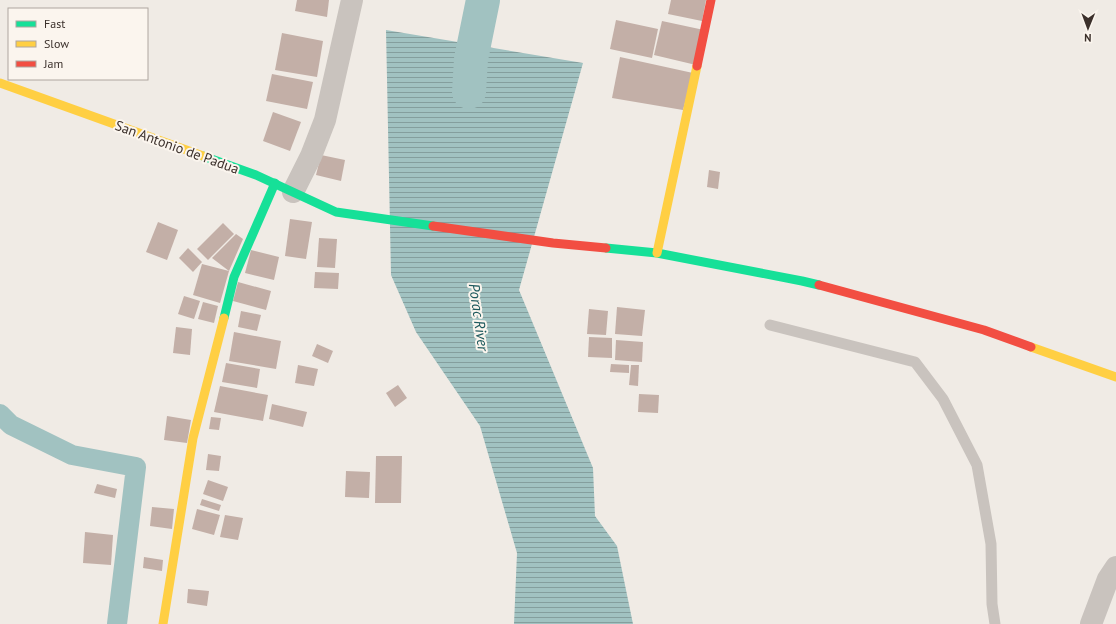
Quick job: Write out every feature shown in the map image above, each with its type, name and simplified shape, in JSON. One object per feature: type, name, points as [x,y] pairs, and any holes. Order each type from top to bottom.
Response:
[{"type":"street","points":[[163,624],[193,438],[234,277],[284,188],[311,156],[326,120],[352,0]]},
{"type":"street","points":[[658,253],[711,0]]},
{"type":"street","name":"San Antonio de Padua","points":[[0,83],[256,175],[336,212],[553,243],[658,253],[802,281],[984,330],[1116,377]]},
{"type":"street","points":[[1091,624],[1108,579],[1116,567]]},
{"type":"lane","points":[[770,325],[915,362],[920,368],[943,399],[977,465],[991,544],[992,604],[995,624]]},
{"type":"water","points":[[386,30],[583,63],[519,290],[593,468],[595,516],[617,546],[633,624],[514,624],[517,553],[480,426],[416,332],[391,275]]},
{"type":"building","points":[[297,0],[329,0],[327,17],[295,11]]},
{"type":"building","points":[[671,0],[706,0],[702,21],[668,14]]},
{"type":"building","points":[[616,20],[658,29],[652,58],[610,49]]},
{"type":"building","points":[[662,21],[704,30],[696,65],[654,55]]},
{"type":"building","points":[[282,33],[323,41],[317,77],[275,70]]},
{"type":"building","points":[[620,57],[693,73],[683,110],[612,98]]},
{"type":"building","points":[[272,74],[313,82],[307,109],[266,101]]},
{"type":"building","points":[[273,112],[301,122],[290,151],[263,141]]},
{"type":"building","points":[[321,155],[345,160],[341,181],[316,175]]},
{"type":"building","points":[[709,170],[720,172],[718,189],[707,187]]},
{"type":"building","points":[[290,219],[312,222],[306,259],[285,256]]},
{"type":"building","points":[[158,222],[178,230],[167,260],[146,252]]},
{"type":"building","points":[[223,223],[234,234],[208,260],[197,249]]},
{"type":"building","points":[[236,234],[243,239],[229,271],[212,258]]},
{"type":"building","points":[[319,238],[337,239],[335,268],[317,267]]},
{"type":"building","points":[[188,248],[202,262],[193,272],[179,258]]},
{"type":"building","points":[[251,250],[279,257],[274,280],[245,273]]},
{"type":"building","points":[[202,264],[229,271],[220,303],[193,295]]},
{"type":"building","points":[[315,272],[339,273],[338,289],[314,288]]},
{"type":"building","points":[[238,282],[271,291],[266,310],[233,301]]},
{"type":"building","points":[[184,296],[200,301],[194,319],[178,314]]},
{"type":"building","points":[[203,302],[218,306],[214,323],[198,319]]},
{"type":"building","points":[[617,307],[645,310],[642,336],[615,334]]},
{"type":"building","points":[[589,309],[608,311],[606,335],[587,334]]},
{"type":"building","points":[[241,311],[261,315],[257,331],[238,327]]},
{"type":"building","points":[[176,327],[192,329],[190,355],[173,353]]},
{"type":"building","points":[[234,332],[281,341],[276,369],[229,361]]},
{"type":"building","points":[[589,337],[612,338],[612,358],[588,357]]},
{"type":"building","points":[[616,340],[643,342],[642,362],[615,360]]},
{"type":"building","points":[[317,344],[333,351],[328,363],[312,356]]},
{"type":"building","points":[[226,363],[260,369],[257,388],[222,382]]},
{"type":"building","points":[[611,364],[629,365],[629,373],[610,372]]},
{"type":"building","points":[[298,365],[318,369],[314,386],[295,383]]},
{"type":"building","points":[[631,365],[639,365],[638,386],[629,385]]},
{"type":"building","points":[[398,385],[407,398],[395,407],[386,393]]},
{"type":"building","points":[[220,386],[268,395],[263,421],[214,412]]},
{"type":"building","points":[[639,394],[659,395],[658,413],[638,412]]},
{"type":"building","points":[[272,404],[307,412],[303,427],[269,419]]},
{"type":"building","points":[[167,416],[191,420],[187,443],[164,440]]},
{"type":"building","points":[[211,417],[221,418],[219,430],[209,429]]},
{"type":"building","points":[[208,454],[221,456],[219,471],[206,470]]},
{"type":"building","points":[[376,456],[402,456],[401,503],[375,503]]},
{"type":"building","points":[[346,471],[370,472],[369,498],[345,497]]},
{"type":"building","points":[[208,480],[228,487],[223,501],[203,494]]},
{"type":"building","points":[[97,484],[117,489],[115,498],[94,493]]},
{"type":"building","points":[[202,499],[221,505],[219,511],[200,505]]},
{"type":"building","points":[[152,507],[174,509],[172,529],[150,526]]},
{"type":"building","points":[[197,509],[220,515],[214,535],[192,529]]},
{"type":"building","points":[[225,515],[243,518],[238,540],[220,537]]},
{"type":"building","points":[[85,532],[113,535],[111,565],[83,563]]},
{"type":"building","points":[[144,557],[163,560],[162,571],[143,568]]},
{"type":"building","points":[[188,589],[209,591],[207,606],[187,603]]},
{"type":"waterway","name":"Porac River","points":[[469,92],[471,59],[483,0]]},
{"type":"waterway","points":[[0,414],[11,425],[72,455],[136,467],[117,624]]},
{"type":"traffic: fast","points":[[203,156],[256,175],[336,212],[433,226]]},
{"type":"traffic: fast","points":[[224,318],[234,277],[275,183]]},
{"type":"traffic: fast","points":[[606,248],[657,253],[819,285]]},
{"type":"traffic: slow","points":[[657,253],[697,66]]},
{"type":"traffic: slow","points":[[0,83],[203,156]]},
{"type":"traffic: slow","points":[[163,624],[193,438],[224,318]]},
{"type":"traffic: slow","points":[[1031,347],[1116,377]]},
{"type":"traffic: jam","points":[[697,66],[711,0]]},
{"type":"traffic: jam","points":[[433,226],[553,243],[606,248]]},
{"type":"traffic: jam","points":[[819,285],[984,330],[1031,347]]}]
